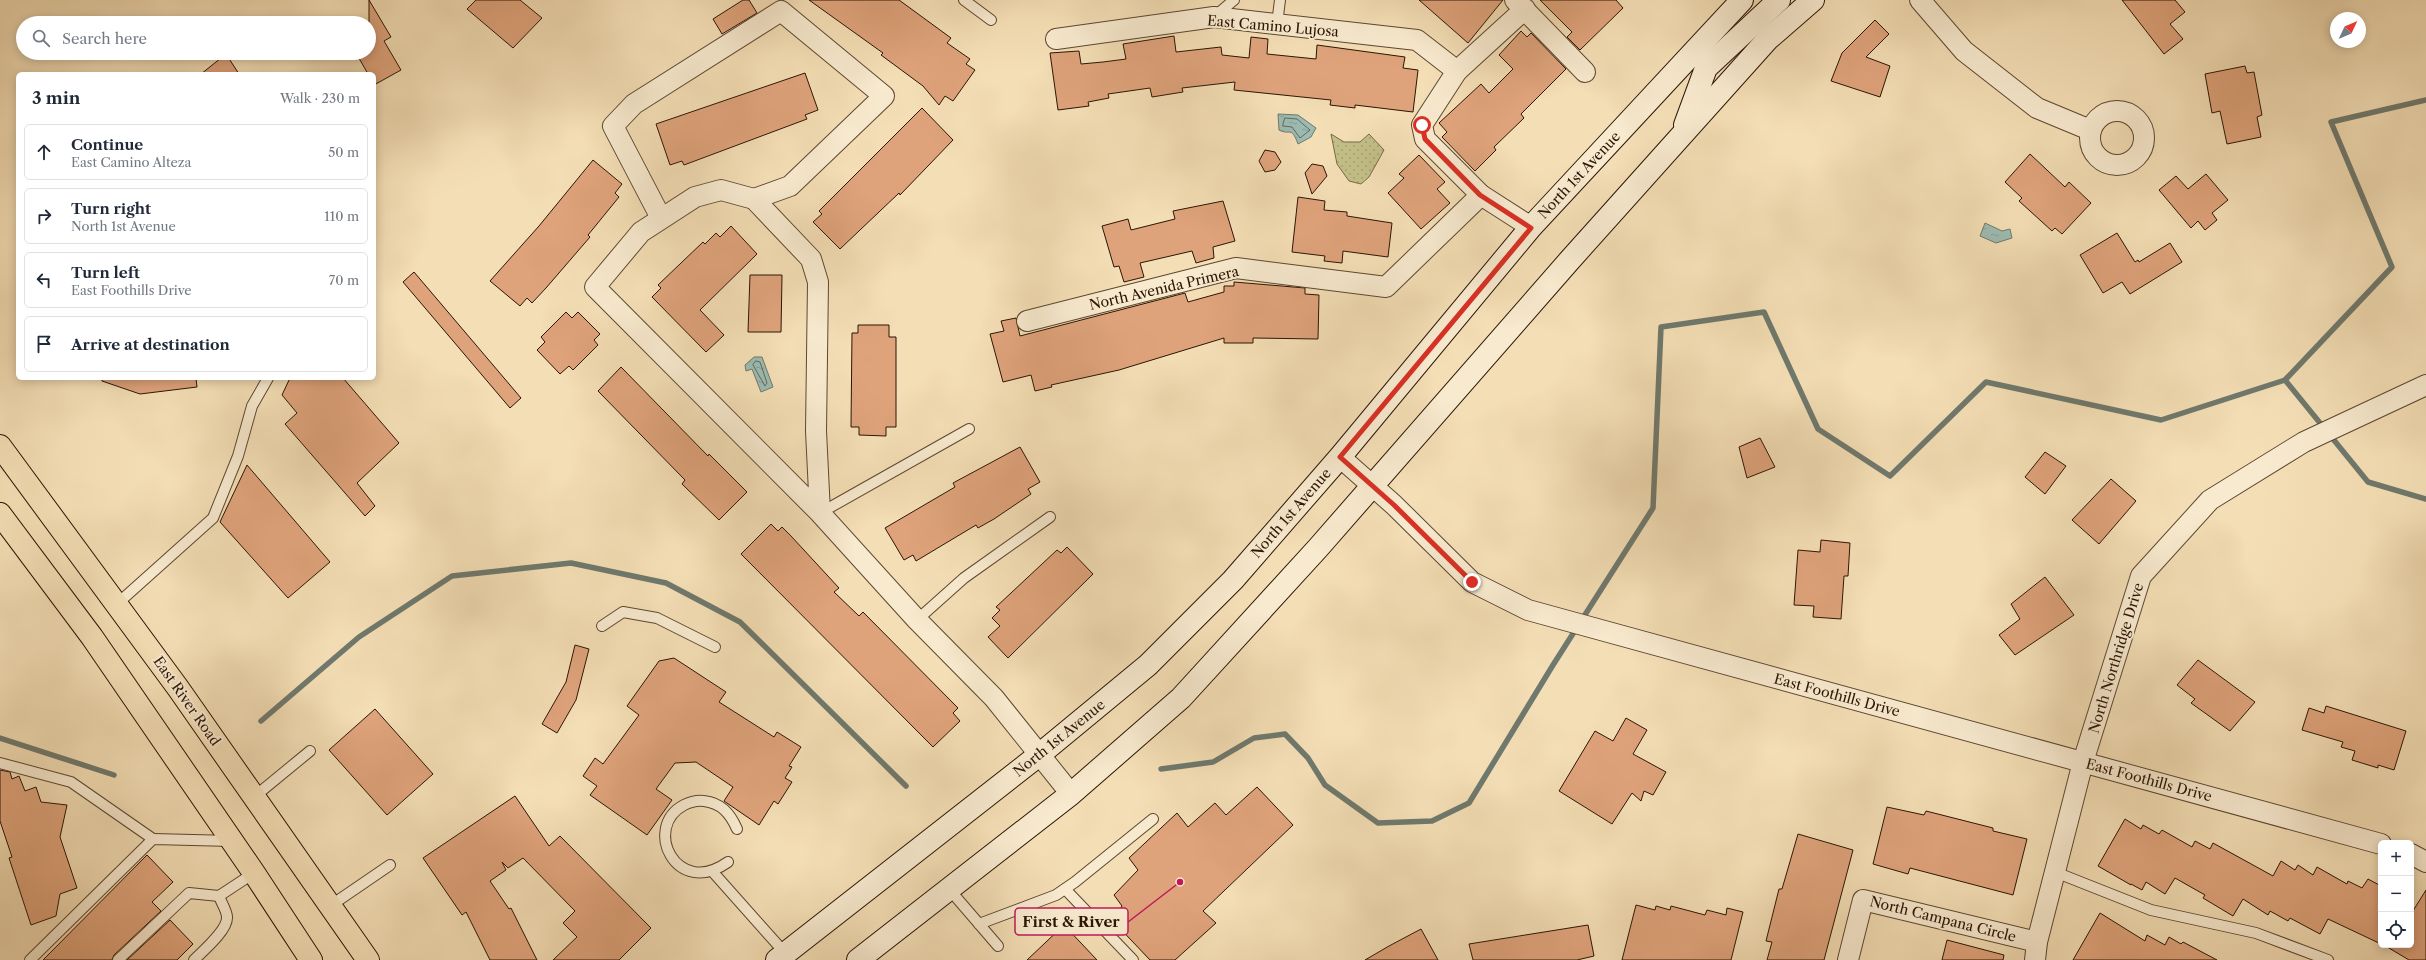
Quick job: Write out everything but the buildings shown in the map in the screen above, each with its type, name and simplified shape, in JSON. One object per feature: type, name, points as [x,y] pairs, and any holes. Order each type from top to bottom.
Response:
[{"type":"main road","name":"North 1st Avenue","points":[[781,956],[1039,755],[1148,665],[1233,580],[1340,457],[1531,228],[1742,0]]},
{"type":"main road","points":[[1680,138],[1706,68],[1779,0]]},
{"type":"main road","points":[[858,960],[1071,794],[1181,698],[1373,486],[1569,261],[1768,39],[1813,0]]},
{"type":"main road","name":"East River Road","points":[[0,446],[117,604],[368,960]]},
{"type":"main road","points":[[0,514],[92,637],[254,873],[311,960]]},
{"type":"street","points":[[1920,0],[1964,51],[2038,108],[2090,130]]},
{"type":"street","points":[[661,218],[613,126],[634,104],[781,5],[884,96],[790,186],[754,199]]},
{"type":"street","points":[[1531,228],[1480,195],[1425,139],[1422,125],[1457,71],[1520,5],[1586,72]]},
{"type":"street","name":"East Camino Lujosa","points":[[1056,39],[1214,17],[1417,40],[1457,71]]},
{"type":"street","points":[[820,513],[816,431],[818,282],[811,259],[754,199],[720,190],[695,196],[641,232],[595,287],[820,513],[917,620],[994,698],[1071,794]]},
{"type":"street","name":"North Avenida Primera","points":[[1027,321],[1236,268],[1386,287],[1480,195]]},
{"type":"street","name":"North Northridge Drive","points":[[2036,951],[2083,762],[2141,576],[2210,500],[2304,442],[2426,385]]},
{"type":"street","name":"East Foothills Drive","points":[[1340,457],[1373,486],[1472,582],[1528,610],[2378,843]]},
{"type":"street","points":[[2414,856],[2426,862]]},
{"type":"street","name":"North Campana Circle","points":[[1848,960],[1863,900],[2036,951]]},
{"type":"lane","points":[[964,0],[991,20]]},
{"type":"lane","points":[[1214,17],[1234,0]]},
{"type":"lane","points":[[1277,24],[1280,0]]},
{"type":"lane","points":[[117,604],[214,518],[238,456],[252,406],[267,380]]},
{"type":"lane","points":[[820,513],[968,429]]},
{"type":"lane","points":[[917,620],[964,578],[1050,517]]},
{"type":"lane","points":[[602,626],[623,612],[658,618],[715,647]]},
{"type":"lane","points":[[254,797],[310,751]]},
{"type":"lane","points":[[0,763],[71,782],[153,839],[232,841]]},
{"type":"lane","points":[[728,862],[712,871],[695,872],[684,869],[674,861],[668,851],[665,839],[666,827],[671,816],[685,805],[702,800],[714,803],[724,808],[732,818],[737,829]]},
{"type":"lane","points":[[979,924],[1056,895],[1153,819]]},
{"type":"lane","points":[[30,960],[153,839]]},
{"type":"lane","points":[[330,906],[390,865]]},
{"type":"lane","points":[[712,871],[781,956]]},
{"type":"lane","points":[[2055,872],[2151,910],[2256,933],[2328,960]]},
{"type":"lane","points":[[118,960],[189,893],[219,896],[254,873]]},
{"type":"lane","points":[[949,889],[998,946]]},
{"type":"lane","points":[[1065,889],[1133,960]]},
{"type":"lane","points":[[194,960],[225,926],[228,918],[219,896]]},
{"type":"shaded area","points":[[1331,134],[1344,142],[1360,142],[1369,134],[1384,150],[1369,177],[1361,184],[1349,181],[1337,164]]},
{"type":"water","points":[[1278,114],[1298,115],[1316,128],[1311,137],[1298,144],[1292,133],[1279,130]]},
{"type":"water","points":[[1985,223],[2002,231],[2010,229],[2012,238],[1996,243],[1980,236]]},
{"type":"water","points":[[754,357],[762,357],[773,387],[761,392],[752,369],[746,371],[745,365]]},
{"type":"waterway","points":[[2285,380],[2392,267],[2331,122],[2426,100]]},
{"type":"waterway","points":[[1161,769],[1213,762],[1254,738],[1285,734],[1308,758],[1325,785],[1378,823],[1432,821],[1469,803],[1553,665],[1653,508],[1661,327],[1764,312],[1818,429],[1890,476],[1986,382],[2161,420],[2285,380],[2368,482],[2426,499]]},
{"type":"waterway","points":[[261,721],[359,637],[452,576],[571,563],[666,583],[740,622],[906,786]]},
{"type":"waterway","points":[[0,738],[114,775]]},
{"type":"place","name":"First & River","points":[[1180,882]]},
{"type":"route","points":[[1422,125],[1425,139],[1480,195],[1531,228],[1340,457],[1394,505],[1472,582]]}]
